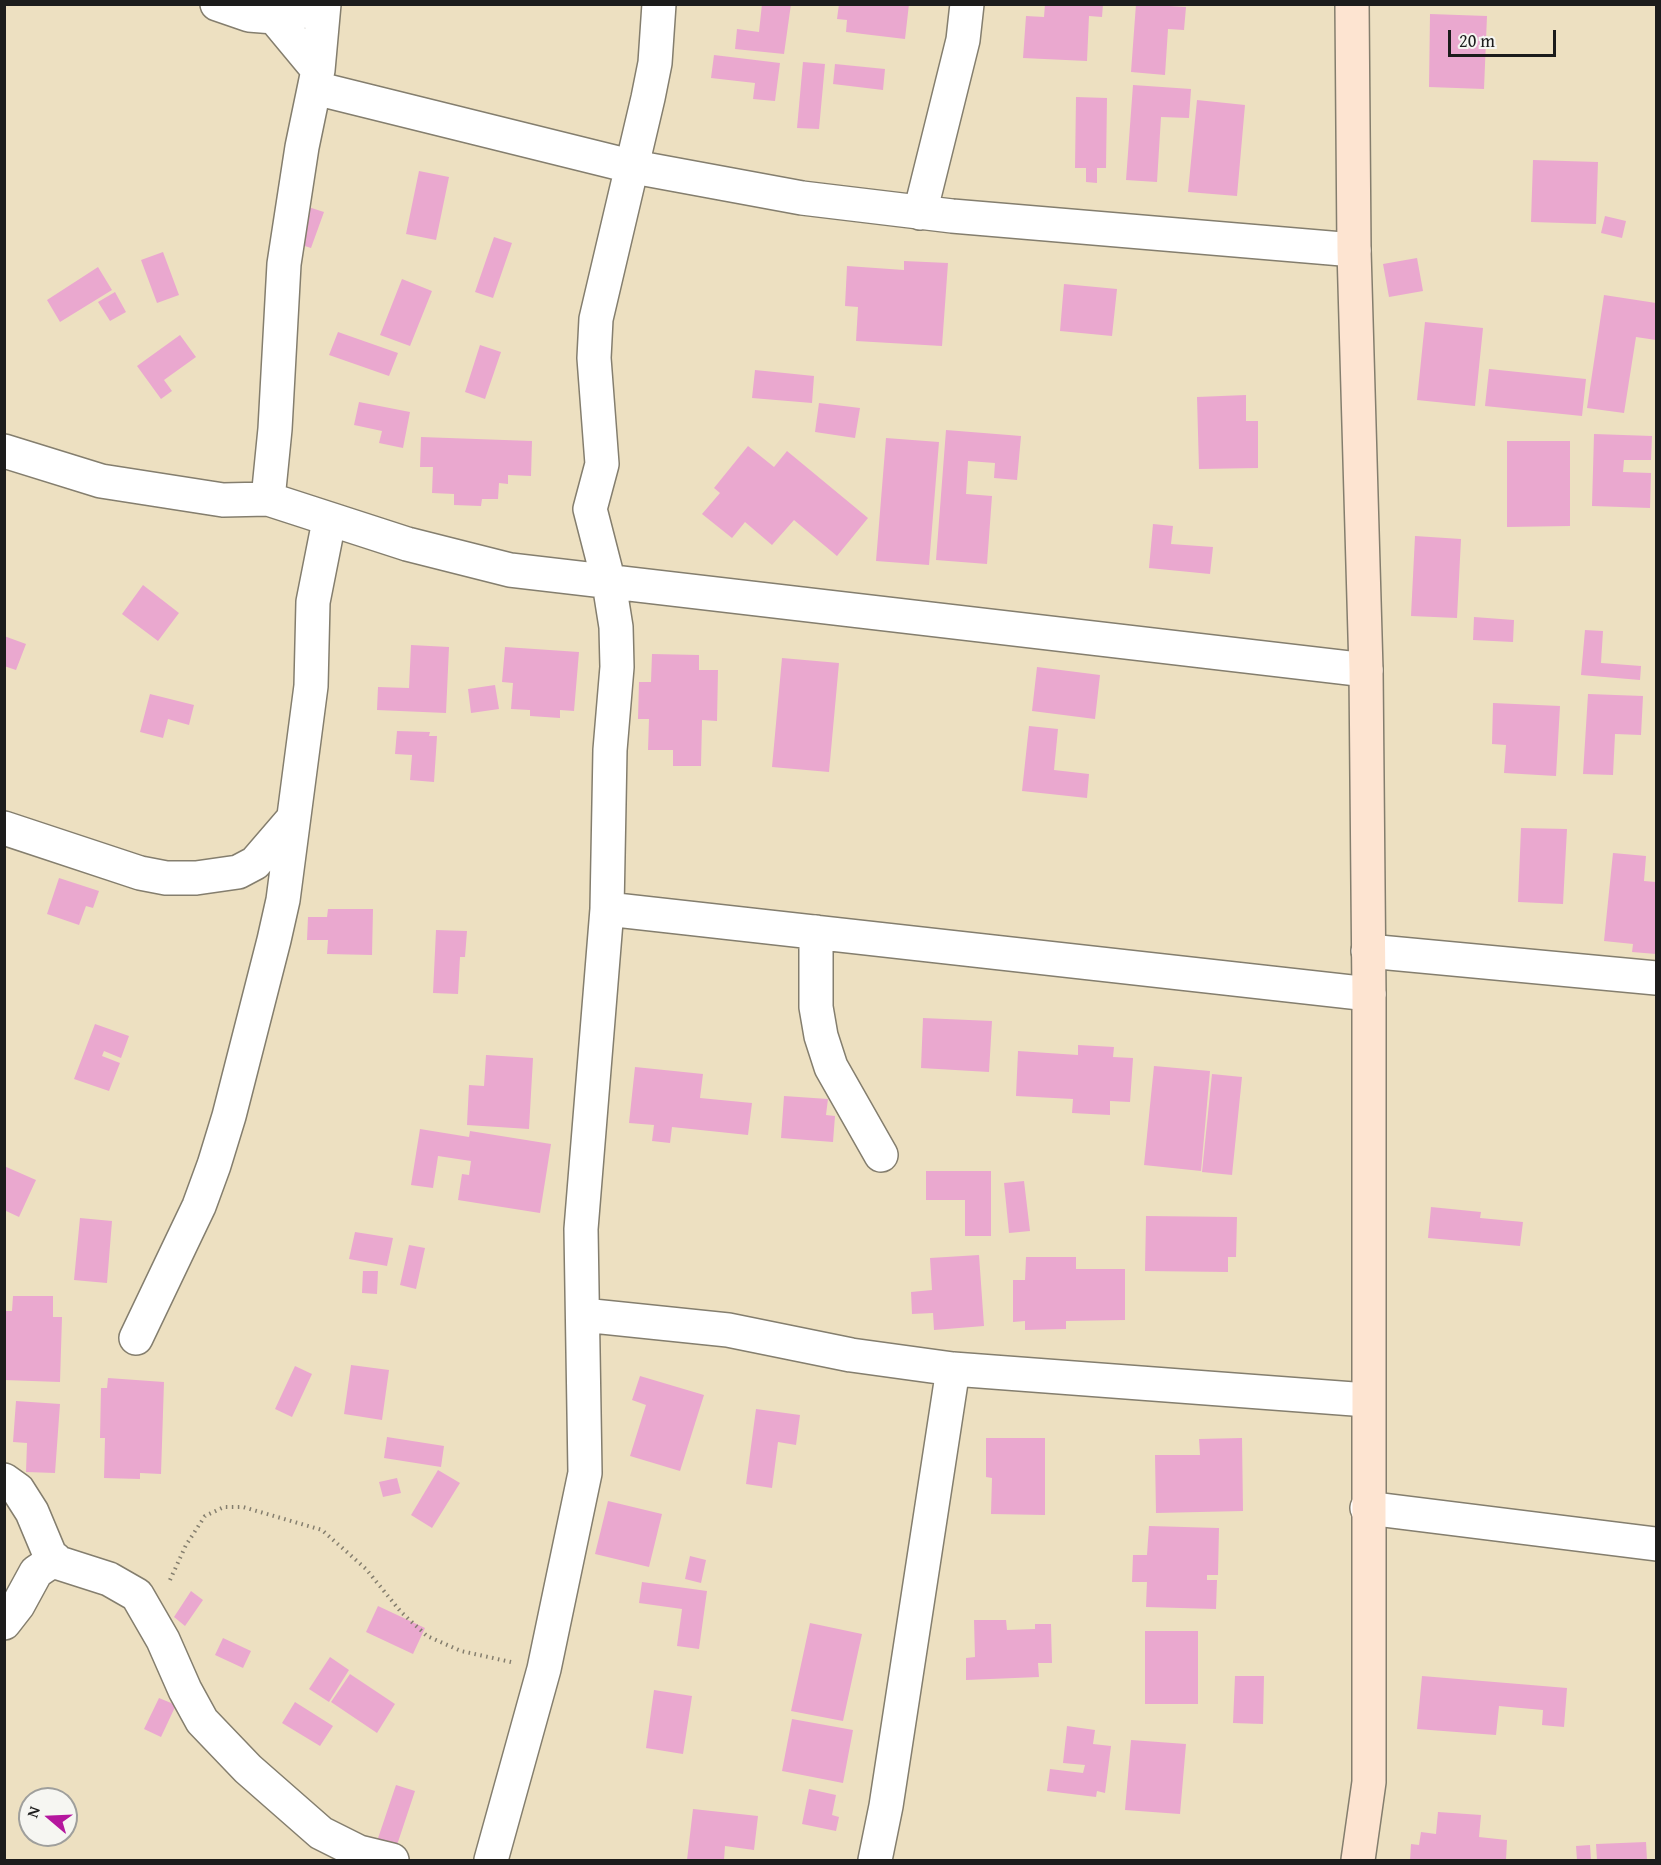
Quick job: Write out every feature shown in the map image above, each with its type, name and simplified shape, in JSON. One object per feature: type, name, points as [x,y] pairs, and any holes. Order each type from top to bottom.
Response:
[{"type":"street","points":[[217,4],[249,15],[274,17],[300,12],[317,4]]},
{"type":"street","points":[[268,500],[275,429],[284,264],[302,147],[317,79],[324,4]]},
{"type":"street","points":[[491,1860],[544,1669],[585,1473],[581,1229],[607,909],[610,750],[617,667],[616,627],[609,583],[590,509],[602,464],[594,358],[596,319],[634,167],[655,63],[659,4]]},
{"type":"street","points":[[920,213],[963,40],[967,4]]},
{"type":"street","points":[[1352,4],[1354,250],[1366,670],[1369,994],[1367,1400],[1369,1782],[1358,1860]]},
{"type":"street","points":[[274,17],[317,79],[634,167],[802,198],[920,213],[1354,250]]},
{"type":"street","points":[[4,451],[101,481],[223,500],[268,500],[329,521],[510,570],[1366,670]]},
{"type":"street","points":[[136,1338],[199,1206],[229,1116],[284,900],[292,820],[311,686],[312,602],[329,521]]},
{"type":"street","points":[[9,836],[140,873],[166,878],[196,878],[238,872],[255,863],[292,820]]},
{"type":"street","points":[[607,909],[1369,994]]},
{"type":"street","points":[[816,932],[816,1008],[821,1036],[831,1067],[881,1155]]},
{"type":"street","points":[[1368,951],[1656,978]]},
{"type":"street","points":[[583,1315],[728,1330],[851,1355],[953,1369],[1367,1400]]},
{"type":"street","points":[[875,1860],[886,1806],[953,1369]]},
{"type":"street","points":[[4,1480],[18,1490],[32,1512],[46,1547],[55,1559],[109,1579],[128,1588],[140,1599],[202,1721],[222,1744],[321,1833],[359,1852],[392,1860]]},
{"type":"street","points":[[1367,1508],[1656,1544]]},
{"type":"street","points":[[4,1623],[18,1605],[36,1572],[55,1559]]},
{"type":"path","points":[[140,1599],[155,1594],[168,1584],[190,1538],[205,1516],[224,1508],[243,1507],[322,1530],[366,1569],[401,1612],[427,1636],[461,1651],[544,1669]]},
{"type":"building","points":[[762,4],[791,4],[784,54],[735,49],[737,29],[759,32]]},
{"type":"building","points":[[839,4],[909,4],[905,39],[846,32],[847,20],[837,19]]},
{"type":"building","points":[[1045,4],[1103,4],[1102,17],[1089,16],[1087,61],[1023,58],[1026,16],[1044,17]]},
{"type":"building","points":[[1136,4],[1186,7],[1184,30],[1168,29],[1165,75],[1131,72]]},
{"type":"building","points":[[1430,14],[1487,16],[1484,89],[1429,87]]},
{"type":"building","points":[[714,55],[780,63],[775,101],[753,99],[755,83],[711,78]]},
{"type":"building","points":[[803,62],[825,64],[819,129],[797,128]]},
{"type":"building","points":[[835,64],[885,69],[883,90],[833,84]]},
{"type":"building","points":[[1133,85],[1191,89],[1189,118],[1161,117],[1157,182],[1126,180]]},
{"type":"building","points":[[1076,97],[1107,98],[1106,168],[1097,168],[1097,183],[1086,182],[1086,168],[1075,168]]},
{"type":"building","points":[[1197,100],[1245,105],[1237,196],[1188,192]]},
{"type":"building","points":[[1533,160],[1598,162],[1596,224],[1531,222]]},
{"type":"building","points":[[419,171],[449,177],[436,240],[406,234]]},
{"type":"building","points":[[299,204],[324,212],[311,248],[286,240]]},
{"type":"building","points":[[1605,216],[1626,221],[1622,238],[1601,233]]},
{"type":"building","points":[[494,237],[512,243],[493,298],[475,292]]},
{"type":"building","points":[[163,252],[179,295],[157,303],[141,260]]},
{"type":"building","points":[[1417,258],[1423,291],[1389,297],[1383,264]]},
{"type":"building","points":[[904,261],[948,263],[942,346],[856,341],[858,307],[845,306],[847,266],[904,270]]},
{"type":"building","points":[[98,267],[112,290],[60,322],[47,300]]},
{"type":"building","points":[[402,279],[432,291],[410,346],[380,335]]},
{"type":"building","points":[[1064,284],[1117,289],[1112,336],[1060,331]]},
{"type":"building","points":[[115,292],[126,312],[110,321],[98,302]]},
{"type":"building","points":[[1604,295],[1656,303],[1656,340],[1636,337],[1624,413],[1587,408]]},
{"type":"building","points":[[1425,322],[1483,328],[1475,406],[1417,400]]},
{"type":"building","points":[[338,332],[398,353],[389,376],[329,355]]},
{"type":"building","points":[[180,335],[196,357],[164,380],[172,391],[161,399],[137,366]]},
{"type":"building","points":[[480,345],[501,352],[485,399],[465,392]]},
{"type":"building","points":[[1489,369],[1586,379],[1582,416],[1485,406]]},
{"type":"building","points":[[755,370],[814,376],[812,403],[752,398]]},
{"type":"building","points":[[1246,395],[1246,421],[1258,421],[1258,468],[1199,469],[1197,397]]},
{"type":"building","points":[[359,402],[410,412],[403,448],[379,443],[382,431],[354,425]]},
{"type":"building","points":[[819,403],[860,408],[855,438],[815,432]]},
{"type":"building","points":[[946,430],[1021,436],[1017,480],[994,478],[995,463],[968,461],[966,494],[992,496],[987,564],[936,560]]},
{"type":"building","points":[[1594,434],[1652,436],[1651,460],[1624,460],[1623,472],[1651,473],[1650,508],[1592,506]]},
{"type":"building","points":[[421,437],[532,441],[531,476],[508,475],[508,484],[499,483],[498,499],[482,499],[481,506],[454,505],[454,494],[432,493],[433,467],[420,467]]},
{"type":"building","points":[[886,438],[939,442],[929,565],[876,561]]},
{"type":"building","points":[[1507,441],[1570,441],[1570,526],[1507,527]]},
{"type":"building","points":[[748,446],[774,467],[787,451],[868,518],[837,556],[794,520],[772,545],[745,522],[732,538],[702,514],[720,493],[714,488]]},
{"type":"building","points":[[1153,524],[1173,526],[1171,544],[1213,547],[1210,574],[1149,568]]},
{"type":"building","points":[[1415,536],[1461,539],[1457,618],[1411,616]]},
{"type":"building","points":[[143,585],[179,613],[158,641],[122,614]]},
{"type":"building","points":[[1474,617],[1514,620],[1513,642],[1473,640]]},
{"type":"building","points":[[1585,630],[1603,631],[1601,663],[1641,666],[1640,680],[1581,675]]},
{"type":"building","points":[[4,636],[26,644],[16,670],[4,666]]},
{"type":"building","points":[[411,645],[449,647],[446,713],[377,710],[378,687],[409,688]]},
{"type":"building","points":[[505,647],[579,652],[574,711],[560,710],[560,718],[530,716],[530,710],[511,709],[513,683],[502,682]]},
{"type":"building","points":[[652,654],[699,655],[699,670],[718,670],[717,721],[702,720],[701,766],[673,766],[673,750],[648,750],[649,719],[638,719],[639,682],[651,682]]},
{"type":"building","points":[[782,658],[839,663],[829,772],[772,767]]},
{"type":"building","points":[[1037,667],[1100,675],[1095,719],[1032,711]]},
{"type":"building","points":[[495,685],[499,709],[471,713],[468,689]]},
{"type":"building","points":[[150,694],[194,705],[189,725],[168,719],[163,738],[140,732]]},
{"type":"building","points":[[1588,694],[1643,696],[1641,735],[1615,734],[1613,775],[1583,774]]},
{"type":"building","points":[[1493,703],[1560,706],[1556,776],[1504,773],[1506,745],[1492,744]]},
{"type":"building","points":[[1029,726],[1058,729],[1054,770],[1089,774],[1087,798],[1022,791]]},
{"type":"building","points":[[397,731],[430,732],[429,736],[437,736],[434,782],[410,780],[412,755],[395,754]]},
{"type":"building","points":[[1521,828],[1567,829],[1563,904],[1518,902]]},
{"type":"building","points":[[1613,853],[1646,856],[1644,881],[1656,882],[1656,954],[1632,952],[1633,944],[1604,941]]},
{"type":"building","points":[[59,878],[99,891],[93,908],[86,906],[79,925],[47,914]]},
{"type":"building","points":[[328,909],[373,909],[372,955],[327,954],[328,940],[307,940],[308,917],[327,917]]},
{"type":"building","points":[[436,930],[467,931],[465,957],[460,957],[458,994],[433,993]]},
{"type":"building","points":[[923,1018],[992,1021],[989,1072],[921,1068]]},
{"type":"building","points":[[95,1024],[129,1036],[121,1058],[104,1051],[102,1056],[120,1063],[109,1091],[74,1079]]},
{"type":"building","points":[[1078,1045],[1114,1047],[1113,1057],[1133,1058],[1130,1102],[1110,1101],[1110,1115],[1072,1113],[1073,1099],[1016,1096],[1018,1051],[1078,1055]]},
{"type":"building","points":[[486,1055],[533,1058],[529,1129],[467,1125],[469,1085],[484,1086]]},
{"type":"building","points":[[1154,1066],[1210,1071],[1201,1171],[1144,1165]]},
{"type":"building","points":[[635,1067],[703,1074],[700,1098],[752,1103],[748,1135],[672,1127],[670,1143],[652,1141],[654,1125],[629,1123]]},
{"type":"building","points":[[1212,1074],[1242,1077],[1232,1175],[1202,1172]]},
{"type":"building","points":[[784,1096],[828,1099],[826,1115],[835,1116],[833,1142],[781,1138]]},
{"type":"building","points":[[420,1129],[469,1137],[470,1131],[551,1144],[540,1213],[458,1200],[462,1174],[469,1175],[471,1161],[438,1156],[433,1188],[411,1185]]},
{"type":"building","points":[[4,1166],[36,1180],[19,1217],[4,1210]]},
{"type":"building","points":[[926,1171],[991,1171],[991,1236],[965,1236],[965,1200],[926,1200]]},
{"type":"building","points":[[1024,1181],[1030,1231],[1009,1233],[1004,1183]]},
{"type":"building","points":[[1431,1207],[1481,1212],[1480,1218],[1523,1222],[1520,1246],[1428,1238]]},
{"type":"building","points":[[1146,1216],[1237,1217],[1236,1257],[1228,1257],[1228,1272],[1145,1271]]},
{"type":"building","points":[[80,1218],[112,1221],[107,1283],[74,1280]]},
{"type":"building","points":[[355,1232],[393,1238],[387,1266],[349,1259]]},
{"type":"building","points":[[409,1245],[425,1248],[416,1289],[400,1285]]},
{"type":"building","points":[[979,1255],[984,1326],[934,1330],[933,1313],[912,1314],[911,1292],[932,1290],[930,1258]]},
{"type":"building","points":[[1026,1257],[1076,1257],[1076,1269],[1125,1269],[1125,1320],[1066,1321],[1066,1329],[1025,1330],[1025,1321],[1013,1322],[1013,1280],[1025,1280]]},
{"type":"building","points":[[363,1271],[378,1271],[377,1294],[362,1293]]},
{"type":"building","points":[[13,1296],[53,1296],[53,1317],[62,1317],[60,1382],[4,1380],[4,1311],[12,1311]]},
{"type":"building","points":[[351,1365],[389,1370],[382,1420],[344,1414]]},
{"type":"building","points":[[295,1366],[312,1374],[292,1417],[275,1409]]},
{"type":"building","points":[[640,1376],[704,1395],[680,1471],[630,1456],[646,1405],[632,1400]]},
{"type":"building","points":[[108,1378],[164,1382],[161,1474],[140,1473],[140,1479],[104,1478],[105,1438],[100,1438],[101,1388],[107,1388]]},
{"type":"building","points":[[16,1401],[60,1404],[55,1473],[26,1472],[27,1443],[13,1442]]},
{"type":"building","points":[[756,1409],[800,1415],[796,1445],[778,1442],[772,1488],[746,1484]]},
{"type":"building","points":[[387,1437],[444,1446],[441,1467],[384,1458]]},
{"type":"building","points":[[986,1438],[1045,1438],[1045,1515],[991,1514],[992,1478],[986,1477]]},
{"type":"building","points":[[1242,1438],[1243,1511],[1156,1513],[1155,1455],[1200,1455],[1199,1439]]},
{"type":"building","points":[[438,1470],[460,1483],[432,1528],[411,1515]]},
{"type":"building","points":[[397,1478],[401,1493],[383,1497],[379,1482]]},
{"type":"building","points":[[608,1501],[662,1514],[649,1567],[595,1554]]},
{"type":"building","points":[[1149,1526],[1219,1528],[1218,1575],[1207,1575],[1207,1580],[1217,1580],[1216,1609],[1146,1607],[1147,1582],[1132,1582],[1133,1555],[1147,1555]]},
{"type":"building","points":[[690,1556],[706,1560],[701,1583],[685,1579]]},
{"type":"building","points":[[642,1582],[707,1591],[699,1649],[677,1646],[682,1609],[639,1603]]},
{"type":"building","points":[[191,1591],[203,1600],[185,1626],[174,1617]]},
{"type":"building","points":[[378,1606],[425,1628],[413,1654],[366,1632]]},
{"type":"building","points":[[974,1620],[1006,1620],[1007,1630],[1035,1629],[1035,1624],[1051,1624],[1052,1663],[1038,1663],[1039,1677],[966,1680],[966,1658],[975,1657]]},
{"type":"building","points":[[810,1623],[862,1634],[843,1721],[791,1711]]},
{"type":"building","points":[[1145,1631],[1198,1631],[1198,1704],[1145,1704]]},
{"type":"building","points":[[223,1638],[251,1651],[243,1668],[215,1655]]},
{"type":"building","points":[[330,1657],[349,1670],[329,1702],[309,1689]]},
{"type":"building","points":[[350,1674],[395,1704],[377,1733],[331,1702]]},
{"type":"building","points":[[1235,1676],[1264,1676],[1263,1724],[1233,1723]]},
{"type":"building","points":[[1422,1676],[1567,1688],[1564,1727],[1542,1725],[1543,1710],[1499,1706],[1496,1735],[1417,1729]]},
{"type":"building","points":[[654,1690],[692,1696],[683,1754],[646,1748]]},
{"type":"building","points":[[159,1698],[176,1705],[161,1737],[144,1729]]},
{"type":"building","points":[[295,1702],[333,1726],[320,1746],[282,1723]]},
{"type":"building","points":[[792,1719],[853,1730],[843,1783],[782,1771]]},
{"type":"building","points":[[1067,1726],[1095,1730],[1093,1744],[1111,1746],[1105,1793],[1097,1791],[1096,1797],[1047,1791],[1050,1769],[1083,1773],[1085,1765],[1063,1763]]},
{"type":"building","points":[[1131,1740],[1186,1744],[1180,1814],[1125,1810]]},
{"type":"building","points":[[396,1785],[415,1791],[392,1860],[372,1856]]},
{"type":"building","points":[[809,1789],[836,1795],[832,1815],[839,1817],[836,1831],[802,1824]]},
{"type":"building","points":[[693,1809],[758,1816],[754,1850],[725,1846],[724,1860],[687,1860]]},
{"type":"building","points":[[1438,1812],[1481,1815],[1479,1837],[1507,1840],[1506,1860],[1410,1860],[1411,1844],[1419,1845],[1421,1832],[1436,1834]]},
{"type":"building","points":[[1646,1842],[1647,1860],[1597,1860],[1596,1844]]},
{"type":"building","points":[[1590,1845],[1591,1860],[1577,1860],[1576,1846]]}]
